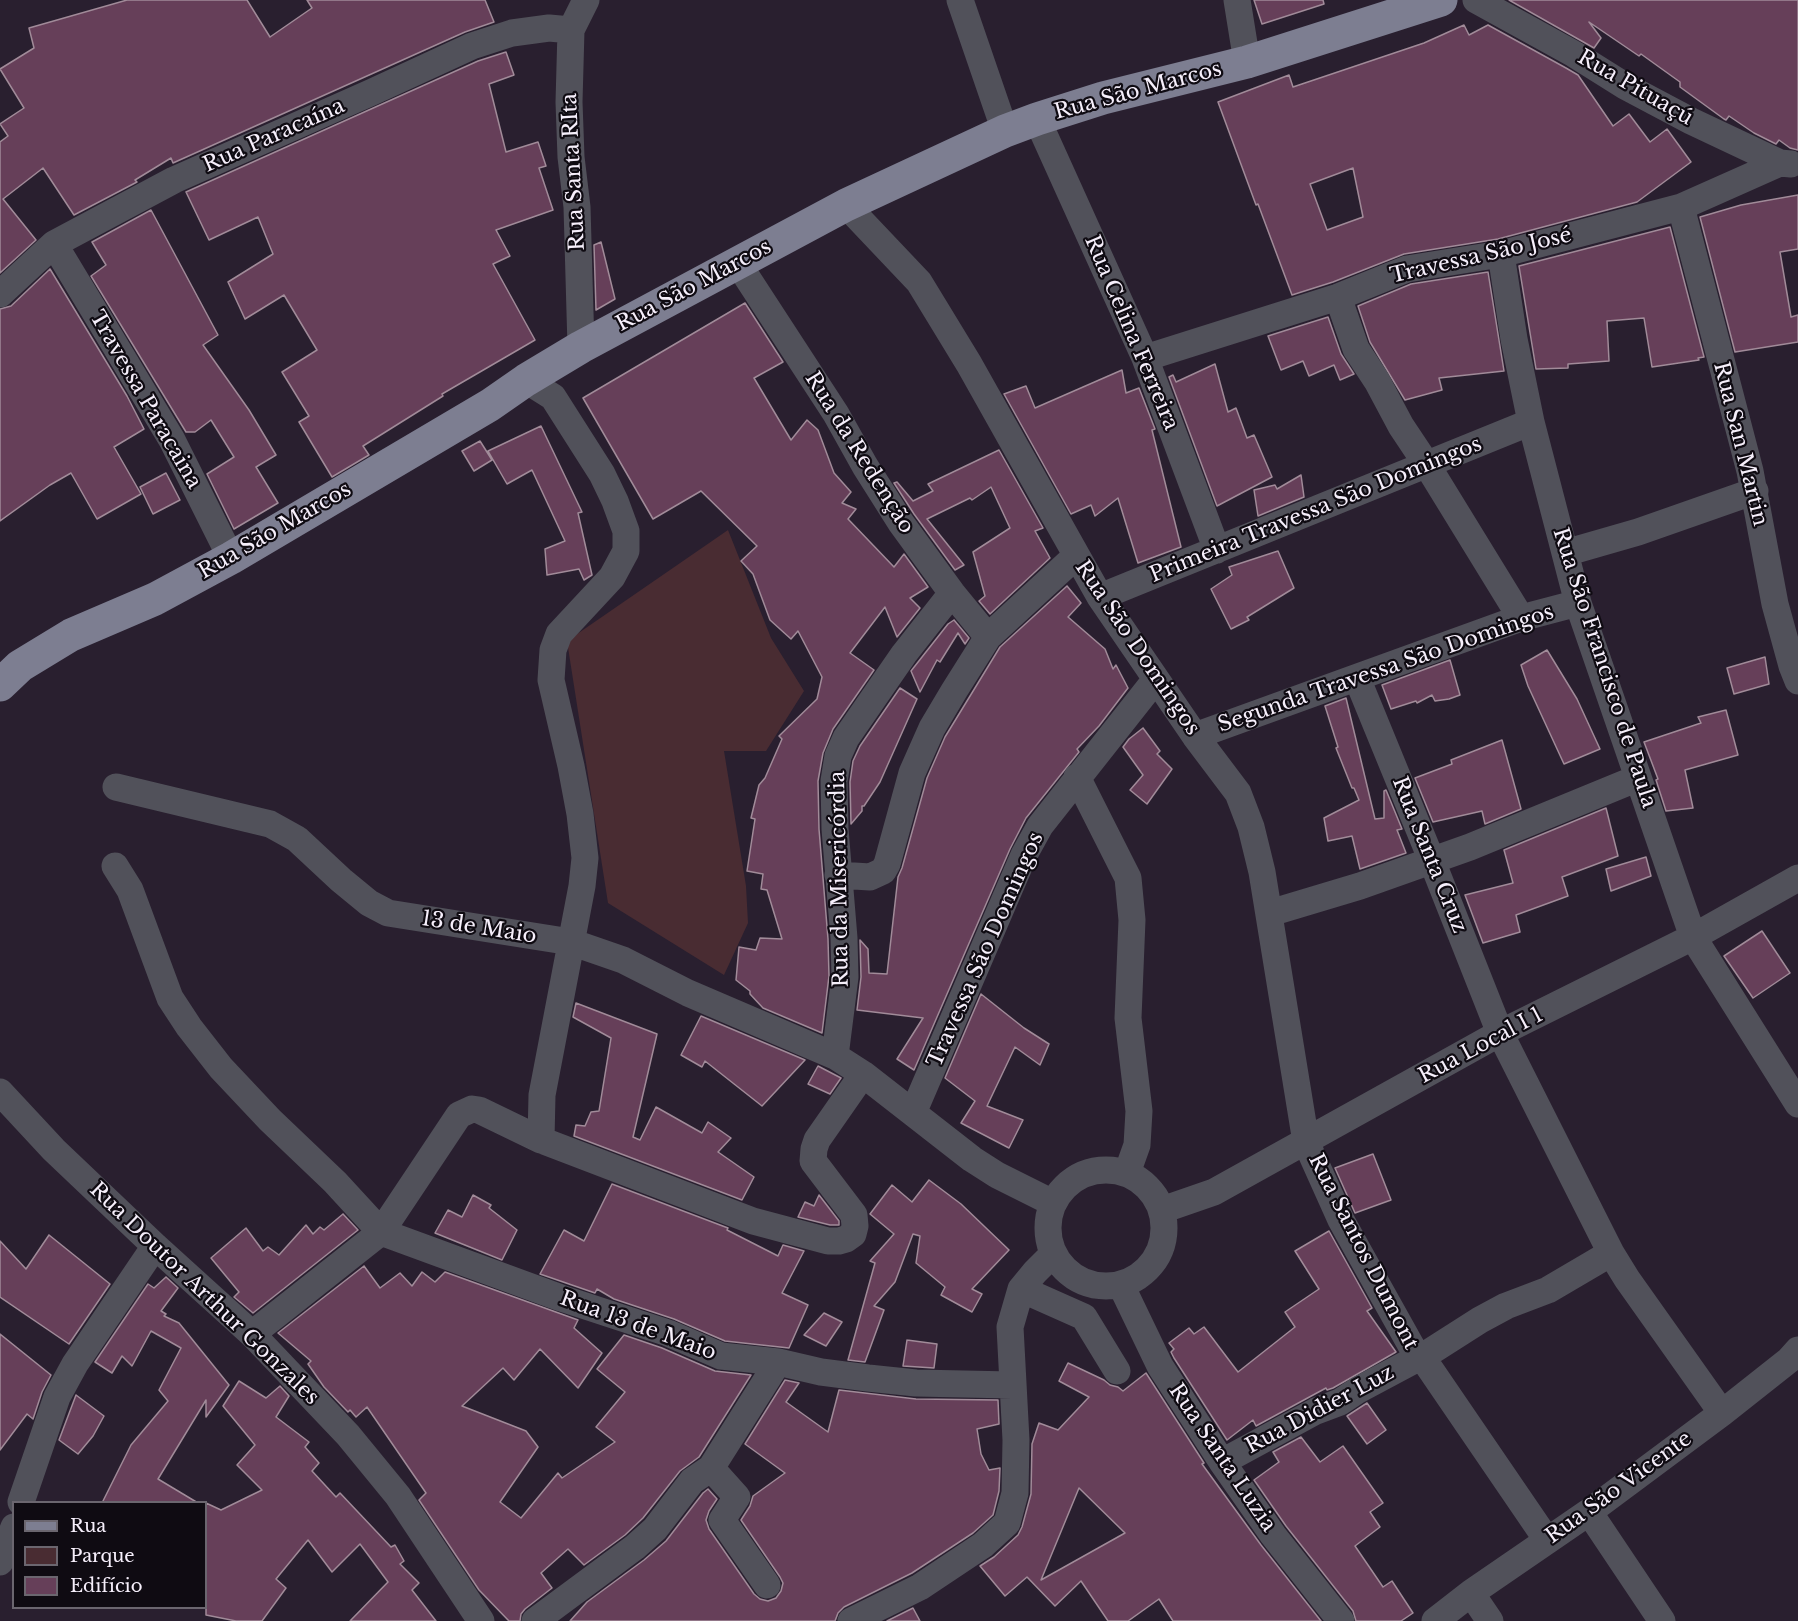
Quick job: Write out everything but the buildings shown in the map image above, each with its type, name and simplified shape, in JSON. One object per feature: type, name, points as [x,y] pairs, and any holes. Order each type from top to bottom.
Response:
[{"type":"main road","name":"Rua São Marcos","points":[[0,685],[20,666],[70,635],[155,599],[231,558],[490,405],[581,346],[846,205],[1005,131],[1037,119],[1103,98],[1248,62],[1441,0]]},
{"type":"street","name":"Rua Santa RIta","points":[[581,346],[577,207],[571,157],[569,102],[572,30],[586,0]]},
{"type":"street","points":[[960,0],[1005,131]]},
{"type":"street","points":[[1237,0],[1248,62]]},
{"type":"street","name":"Rua Pituaçú","points":[[1476,0],[1574,54],[1625,86],[1691,121],[1789,164]]},
{"type":"street","name":"Rua Paracaína","points":[[0,294],[54,244],[174,180],[462,50],[512,33],[549,28],[572,30]]},
{"type":"street","name":"Rua Celina Ferreira","points":[[1037,119],[1145,358],[1217,550]]},
{"type":"street","name":"Travessa São José","points":[[1145,358],[1338,297],[1407,269],[1501,254],[1681,207],[1789,164]]},
{"type":"street","name":"Rua São Domingos","points":[[846,205],[919,282],[969,364],[1100,597],[1195,736],[1238,793],[1251,826],[1270,913],[1306,1142]]},
{"type":"street","name":"Rua San Martin","points":[[1681,207],[1755,491],[1775,604],[1798,681]]},
{"type":"street","name":"Travessa Paracaina","points":[[54,244],[171,440],[231,558]]},
{"type":"street","name":"Rua São Francisco de Paula","points":[[1501,254],[1514,339],[1531,422],[1578,603],[1693,937],[1798,1104]]},
{"type":"street","name":"Rua da Redenção","points":[[737,262],[836,414],[901,523],[952,593],[988,637]]},
{"type":"street","points":[[1338,297],[1356,349],[1377,381],[1401,426],[1521,618]]},
{"type":"street","points":[[526,380],[553,397],[602,474],[627,531],[626,551],[612,577],[560,634],[553,650],[551,680],[572,766],[585,858],[582,886],[542,1095],[541,1140]]},
{"type":"street","name":"Primeira Travessa São Domingos","points":[[1100,597],[1531,422]]},
{"type":"street","points":[[1565,553],[1638,532],[1755,491]]},
{"type":"street","points":[[838,875],[870,877],[883,871],[887,864],[912,773],[932,728],[988,637],[1076,556]]},
{"type":"street","name":"Rua da Misericórdia","points":[[835,1056],[844,977],[844,938],[834,793],[838,756],[846,738],[904,654],[952,593]]},
{"type":"street","name":"Segunda Travessa São Domingos","points":[[1195,736],[1521,618],[1578,603]]},
{"type":"street","name":"Rua Santa Cruz","points":[[1357,678],[1500,1034],[1611,1253],[1722,1413]]},
{"type":"street","name":"Travessa São Domingos","points":[[914,1113],[1024,855],[1040,826],[1156,679]]},
{"type":"street","points":[[1077,777],[1128,878],[1132,920],[1128,1018],[1139,1111],[1137,1145],[1126,1173]]},
{"type":"street","points":[[1270,913],[1360,886],[1470,848],[1638,778]]},
{"type":"street","name":"13 de Maio","points":[[116,787],[270,824],[297,839],[340,880],[369,903],[388,914],[570,942],[623,960],[688,993],[835,1056],[863,1074],[972,1159],[997,1175],[1053,1203]]},
{"type":"street","name":"Rua 13 de Maio","points":[[115,866],[130,890],[170,998],[189,1027],[220,1068],[335,1182],[381,1232],[561,1298],[668,1333],[721,1356],[778,1362],[821,1372],[880,1380],[1012,1385]]},
{"type":"street","name":"Rua Local I 1","points":[[1162,1210],[1214,1192],[1500,1034],[1693,937],[1798,878]]},
{"type":"street","points":[[252,1334],[381,1232],[459,1115],[472,1110],[479,1110],[541,1140],[753,1221],[839,1241],[853,1234],[854,1215],[813,1161],[814,1149],[817,1140],[863,1074]]},
{"type":"street","name":"Rua Doutor Arthur Gonzales","points":[[0,1092],[54,1150],[252,1334],[348,1434],[398,1496],[481,1621]]},
{"type":"street","name":"Rua Santos Dumont","points":[[1306,1142],[1341,1220],[1420,1358]]},
{"type":"street","points":[[1109,1169],[1126,1173],[1142,1181],[1154,1194],[1162,1210],[1165,1227],[1162,1245],[1155,1260],[1143,1274],[1121,1285],[1094,1286],[1077,1279],[1053,1254],[1048,1237],[1048,1220],[1053,1203],[1063,1188],[1076,1177],[1092,1170],[1109,1169]]},
{"type":"street","points":[[22,1501],[57,1397],[75,1364],[155,1246]]},
{"type":"street","name":"Rua Didier Luz","points":[[1222,1462],[1316,1411],[1340,1402],[1359,1389],[1420,1358],[1506,1306],[1548,1290],[1611,1253]]},
{"type":"street","points":[[851,1621],[920,1587],[983,1545],[1007,1523],[1016,1493],[1016,1440],[1010,1327],[1021,1289],[1053,1254]]},
{"type":"street","name":"Rua Santa Luzia","points":[[1121,1285],[1160,1366],[1222,1462],[1273,1535],[1341,1621]]},
{"type":"street","points":[[1021,1289],[1084,1317],[1117,1371]]},
{"type":"street","name":"Rua São Vicente","points":[[1435,1621],[1471,1593],[1589,1512],[1722,1413],[1789,1360],[1798,1350]]},
{"type":"street","points":[[1420,1358],[1547,1540]]},
{"type":"street","points":[[535,1621],[635,1547],[655,1529],[692,1481],[711,1468],[778,1362]]},
{"type":"street","points":[[711,1468],[737,1497],[722,1520],[767,1585]]},
{"type":"street","points":[[1589,1512],[1662,1621]]},
{"type":"street","points":[[0,1562],[12,1532]]},
{"type":"street","points":[[1471,1593],[1490,1621]]},
{"type":"green space","points":[[728,530],[771,638],[804,691],[766,751],[724,751],[746,886],[748,923],[724,975],[608,903],[567,641]]}]
